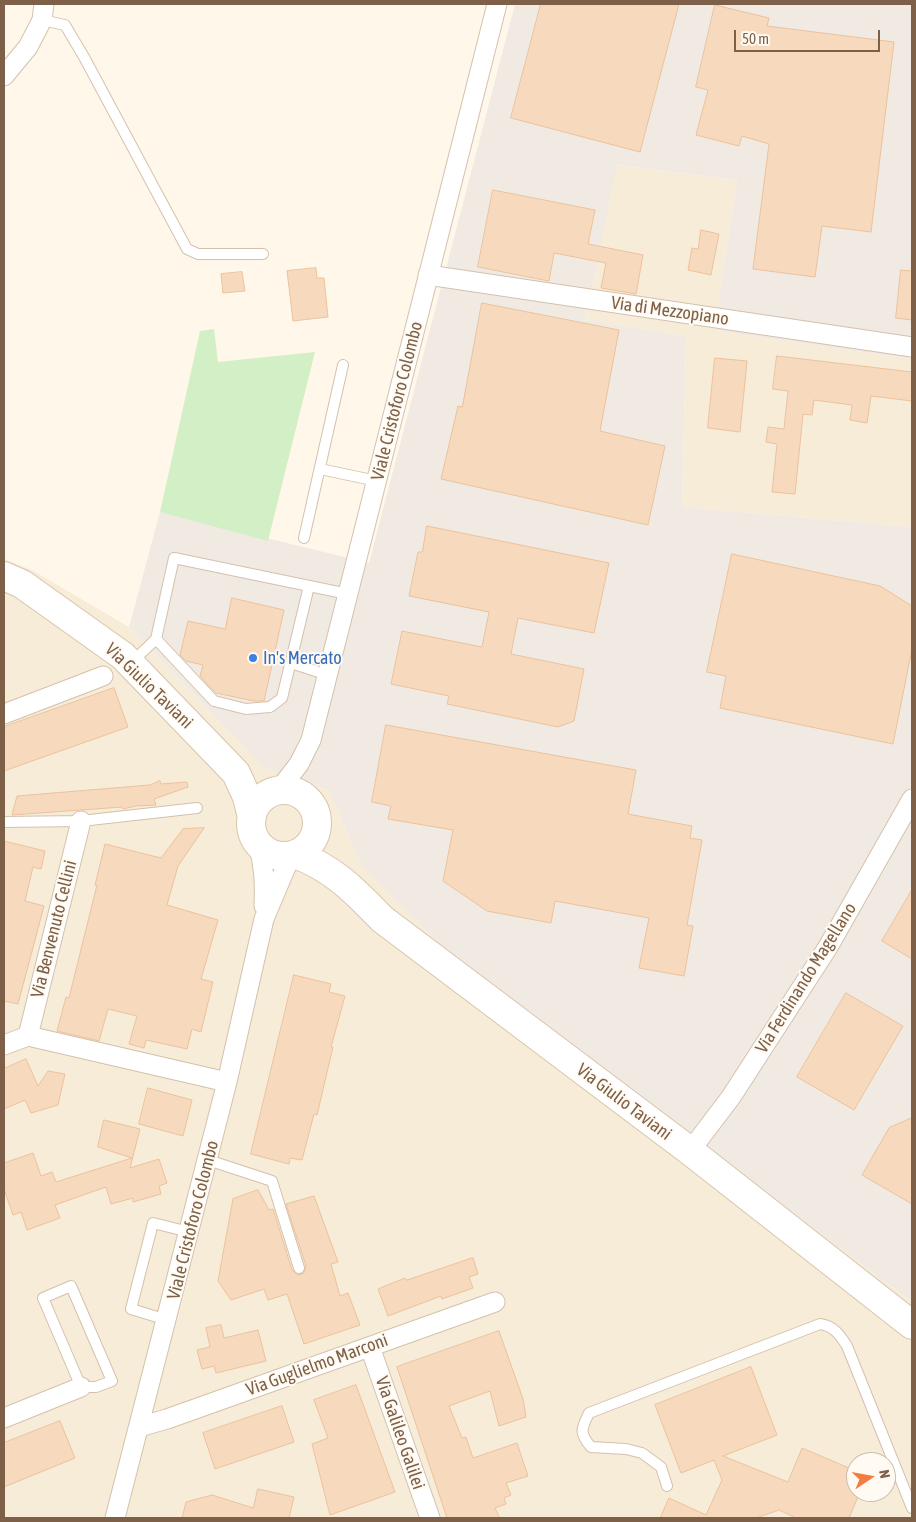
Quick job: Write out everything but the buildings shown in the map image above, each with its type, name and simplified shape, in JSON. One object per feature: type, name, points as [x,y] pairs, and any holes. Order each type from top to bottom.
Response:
[{"type":"main road","name":"Via Giulio Taviani","points":[[4,576],[22,584],[123,656],[236,773],[247,797],[255,830]]},
{"type":"main road","name":"Via Giulio Taviani","points":[[236,773],[259,786],[276,791]]},
{"type":"main road","points":[[276,791],[294,791],[305,797],[313,807],[316,819]]},
{"type":"main road","name":"Viale Cristoforo Colombo","points":[[255,830],[258,803],[276,791]]},
{"type":"main road","name":"Via Giulio Taviani","points":[[316,819],[339,877]]},
{"type":"main road","name":"Viale Cristoforo Colombo","points":[[293,854],[310,843],[316,831],[316,819]]},
{"type":"main road","points":[[255,830],[269,852],[293,854]]},
{"type":"main road","name":"Via Giulio Taviani","points":[[293,854],[323,866],[339,877],[382,920],[690,1152],[912,1325]]},
{"type":"street","name":"Viale Cristoforo Colombo","points":[[276,791],[299,764],[311,740],[496,4]]},
{"type":"street","points":[[4,76],[28,46],[43,12]]},
{"type":"street","name":"Via di Mezzopiano","points":[[428,275],[912,348]]},
{"type":"street","points":[[4,714],[103,676]]},
{"type":"street","name":"Via Ferdinando Magellano","points":[[690,1152],[731,1097],[828,947],[912,799]]},
{"type":"street","name":"Via Benvenuto Cellini","points":[[28,1036],[80,822]]},
{"type":"street","name":"Viale Cristoforo Colombo","points":[[255,830],[264,864],[264,919]]},
{"type":"street","name":"Viale Cristoforo Colombo","points":[[115,1518],[208,1160],[264,919],[293,854]]},
{"type":"street","points":[[4,1045],[28,1036],[227,1082]]},
{"type":"street","name":"Via Guglielmo Marconi","points":[[139,1427],[495,1302]]},
{"type":"street","name":"Via Galileo Galilei","points":[[370,1347],[430,1518]]},
{"type":"street","points":[[4,1418],[81,1387]]},
{"type":"lane","points":[[43,12],[65,25],[187,249],[198,254],[262,254]]},
{"type":"lane","points":[[304,538],[343,365]]},
{"type":"lane","points":[[320,469],[376,481]]},
{"type":"lane","points":[[130,664],[156,639],[174,558],[348,594]]},
{"type":"lane","points":[[156,639],[214,701],[246,709],[270,707],[282,698],[309,586]]},
{"type":"lane","points":[[291,663],[328,675]]},
{"type":"lane","points":[[4,822],[80,822],[197,808]]},
{"type":"lane","points":[[208,1160],[272,1181],[299,1268]]},
{"type":"lane","points":[[167,1320],[131,1309],[154,1223],[189,1232]]},
{"type":"lane","points":[[71,1286],[112,1381],[96,1387],[81,1387],[43,1298],[71,1286]]},
{"type":"lane","points":[[667,1486],[661,1467],[642,1452],[591,1447],[582,1437],[582,1426],[589,1413],[820,1324],[829,1326],[839,1333],[847,1346],[912,1508]]},
{"type":"shaded area","points":[[515,4],[912,4],[912,359],[714,331],[737,180],[617,165],[585,320],[686,336],[682,507],[912,527],[912,1302],[462,967],[361,865],[329,790],[265,769],[129,627],[160,512],[369,563]]},
{"type":"shaded area","points":[[616,165],[737,180],[714,331],[912,359],[912,527],[682,507],[686,336],[585,320]]},
{"type":"shaded area","points":[[4,559],[32,570],[129,627],[265,769],[329,790],[361,865],[462,967],[912,1302],[912,1518],[4,1518]]},
{"type":"green space","points":[[214,329],[218,362],[315,352],[268,541],[160,512],[200,331]]},
{"type":"place","name":"In's Mercato","points":[[253,658]]}]
